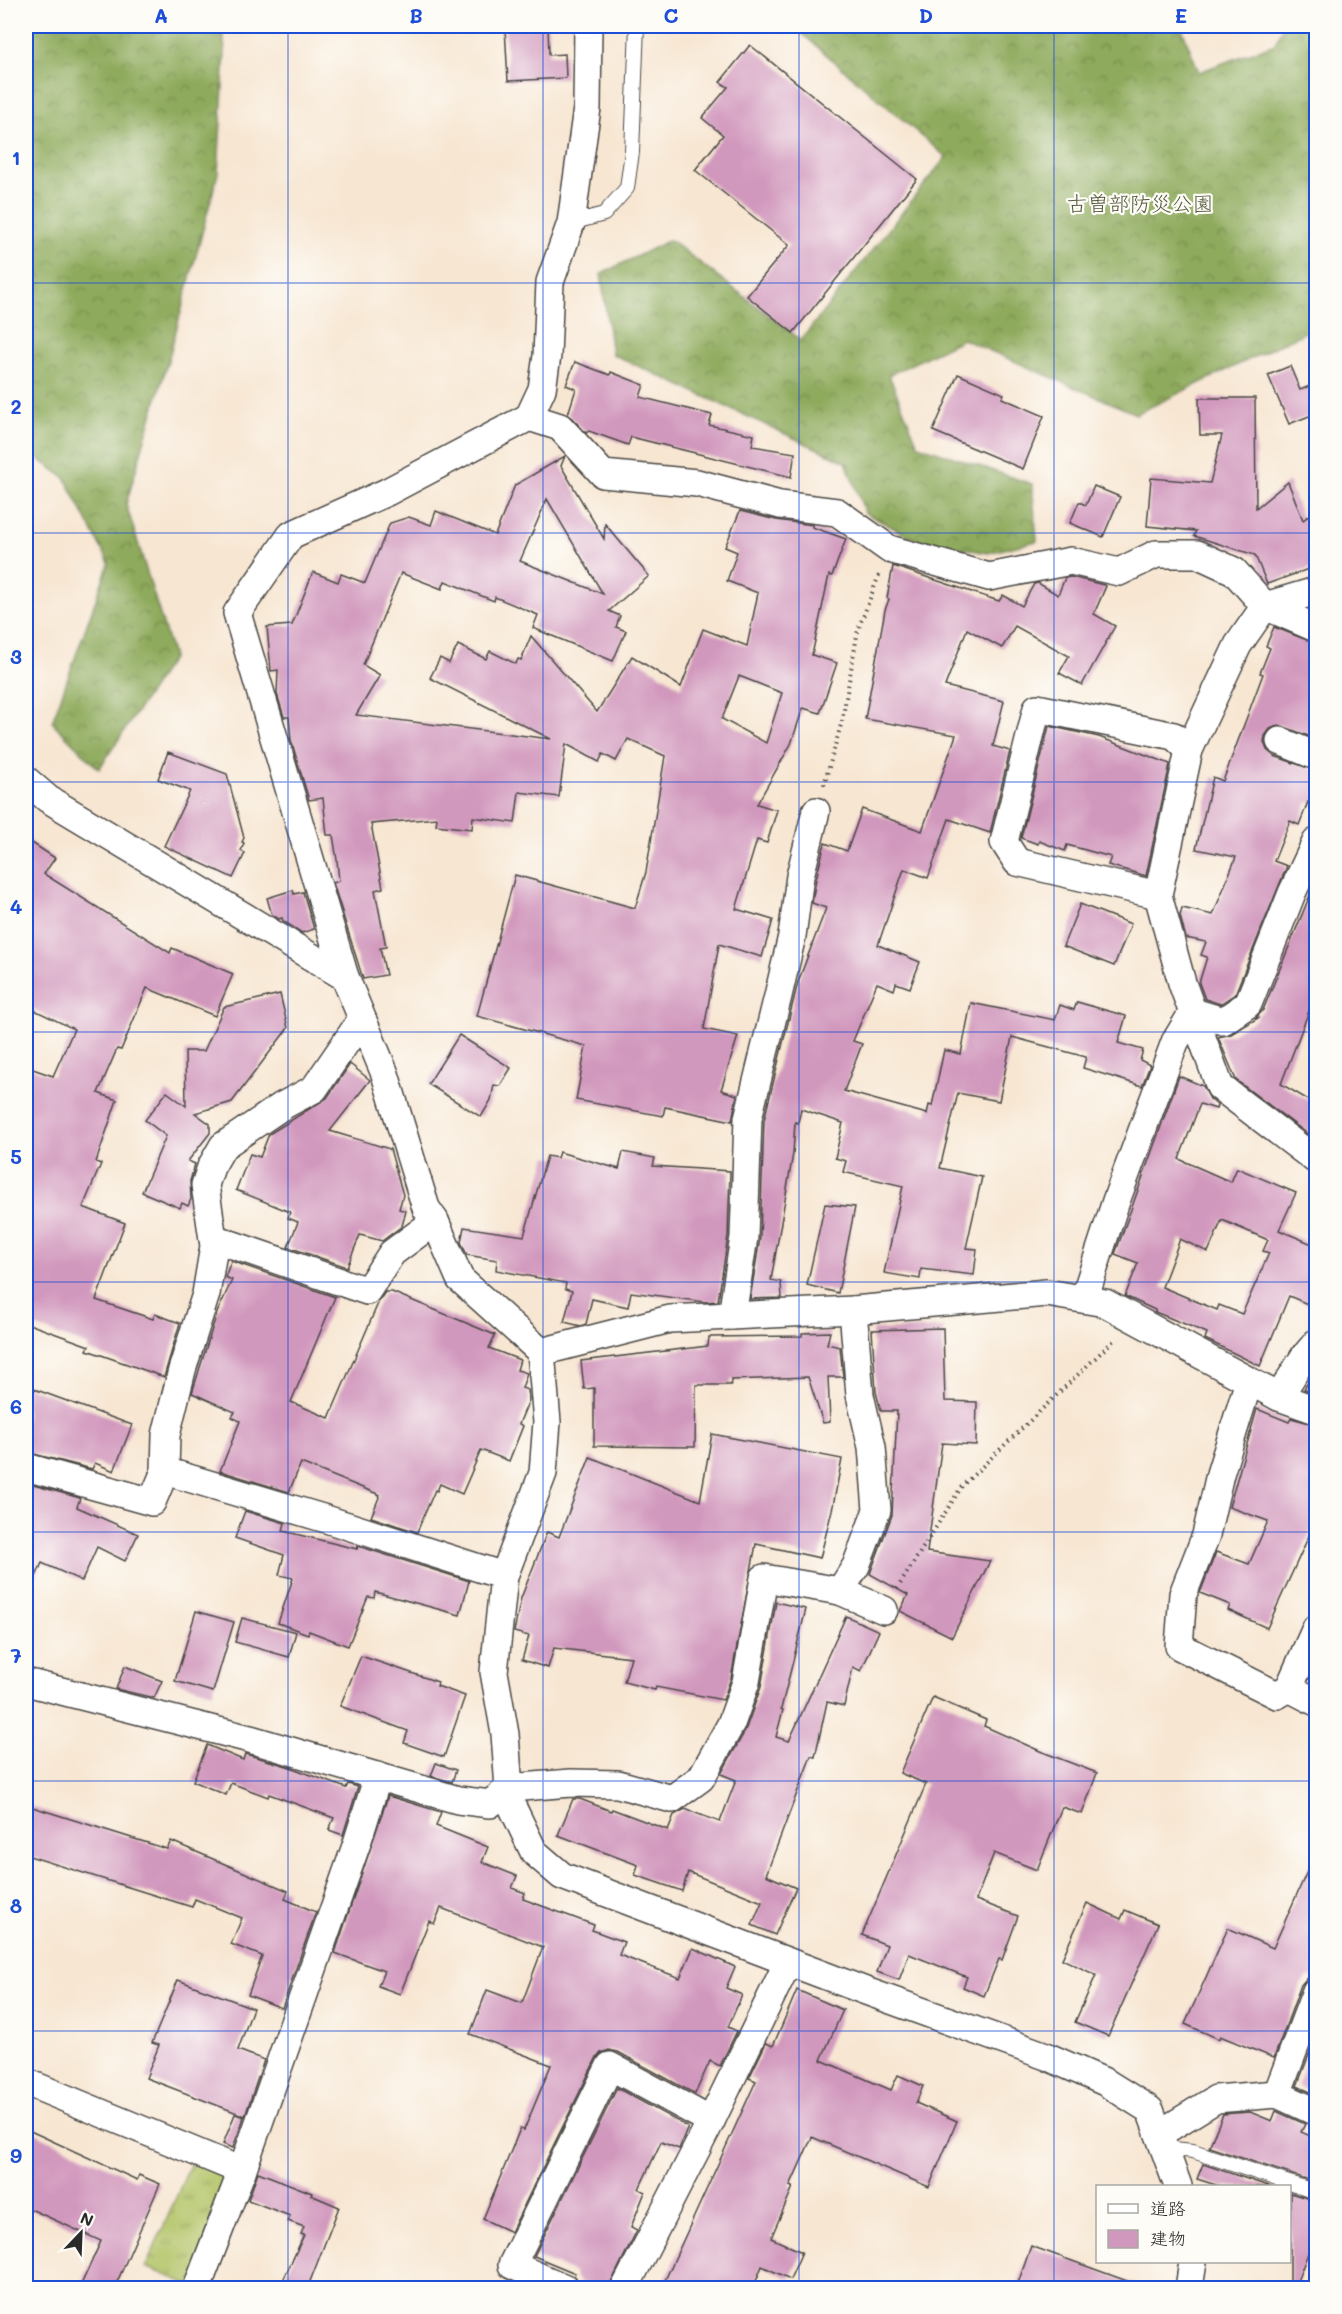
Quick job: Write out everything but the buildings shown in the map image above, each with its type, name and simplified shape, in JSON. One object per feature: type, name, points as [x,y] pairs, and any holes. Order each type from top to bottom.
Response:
[{"type":"street","points":[[588,26],[586,108],[571,223],[550,282],[547,356],[542,389],[529,417],[387,492],[291,535],[237,613],[345,977],[385,1074],[426,1208],[435,1221],[460,1280],[541,1352],[547,1422],[543,1473],[504,1576],[494,1672],[505,1734],[510,1802],[534,1852],[562,1876],[788,1962],[1046,2056],[1104,2082],[1150,2110],[1177,2185]]},
{"type":"street","points":[[529,417],[560,427],[603,474],[697,483],[780,505],[837,512],[889,549],[989,577],[1071,561],[1119,572],[1156,554],[1197,554],[1234,571],[1265,606],[1317,628]]},
{"type":"street","points":[[1317,591],[1265,606],[1238,645],[1189,750],[1158,895],[1182,983],[1220,1087],[1317,1160]]},
{"type":"street","points":[[1158,895],[1017,862],[1004,842],[1037,708],[1174,736],[1189,750]]},
{"type":"street","points":[[1280,741],[1317,756]]},
{"type":"street","points":[[26,780],[48,799],[345,977]]},
{"type":"street","points":[[732,1316],[744,1237],[748,1118],[785,966],[800,876],[816,811]]},
{"type":"street","points":[[1193,1012],[1223,1021],[1248,1004],[1292,893],[1317,842]]},
{"type":"street","points":[[1084,1299],[1116,1201],[1175,1042],[1193,1012]]},
{"type":"street","points":[[26,1467],[152,1502],[165,1471],[166,1436],[182,1370],[206,1294],[214,1246],[206,1185],[212,1167],[223,1146],[282,1106],[314,1089],[362,1018]]},
{"type":"street","points":[[213,1238],[367,1292],[392,1253],[435,1221]]},
{"type":"street","points":[[541,1352],[670,1319],[853,1310],[1047,1293],[1105,1302],[1279,1397],[1317,1410]]},
{"type":"street","points":[[840,1591],[856,1566],[877,1510],[872,1447],[860,1395],[853,1310]]},
{"type":"street","points":[[1279,1397],[1304,1357],[1317,1343]]},
{"type":"street","points":[[1249,1381],[1221,1474],[1206,1535],[1183,1594],[1179,1646],[1277,1695],[1289,1688],[1317,1628]]},
{"type":"street","points":[[165,1471],[504,1576]]},
{"type":"street","points":[[26,1682],[220,1730],[458,1800],[490,1804],[509,1788],[571,1783],[618,1784],[672,1799],[701,1778],[731,1724],[746,1682],[764,1578],[840,1591],[884,1610]]},
{"type":"street","points":[[1289,1688],[1317,1702]]},
{"type":"street","points":[[197,2289],[242,2171],[357,1843],[378,1776]]},
{"type":"street","points":[[625,2289],[711,2121],[788,1962]]},
{"type":"street","points":[[1277,2094],[1317,1991]]},
{"type":"street","points":[[565,2289],[512,2265],[610,2066],[711,2121]]},
{"type":"street","points":[[26,2082],[242,2171]]},
{"type":"street","points":[[1162,2141],[1216,2098],[1277,2094],[1317,2112]]},
{"type":"street","points":[[1190,2289],[1192,2263]]},
{"type":"lane","points":[[571,223],[604,214],[627,188],[632,152],[637,26]]},
{"type":"lane","points":[[1162,2141],[1317,2192]]},
{"type":"path","points":[[816,811],[842,721],[858,630],[889,549]]},
{"type":"path","points":[[884,1610],[962,1486],[1109,1345],[1134,1318]]},
{"type":"green space","points":[[26,26],[222,26],[225,51],[218,173],[169,357],[126,504],[173,657],[99,769],[52,722],[109,563],[65,478],[26,450]]},
{"type":"green space","name":"古曽部防災公園","points":[[793,26],[1181,26],[1199,72],[1275,44],[1283,26],[1316,26],[1316,327],[1136,414],[963,339],[889,375],[918,445],[1032,484],[1037,541],[988,553],[916,540],[865,513],[846,462],[612,354],[601,274],[670,240],[801,340],[946,157]]},
{"type":"green space","points":[[191,2163],[242,2171],[191,2285],[146,2267]]}]
